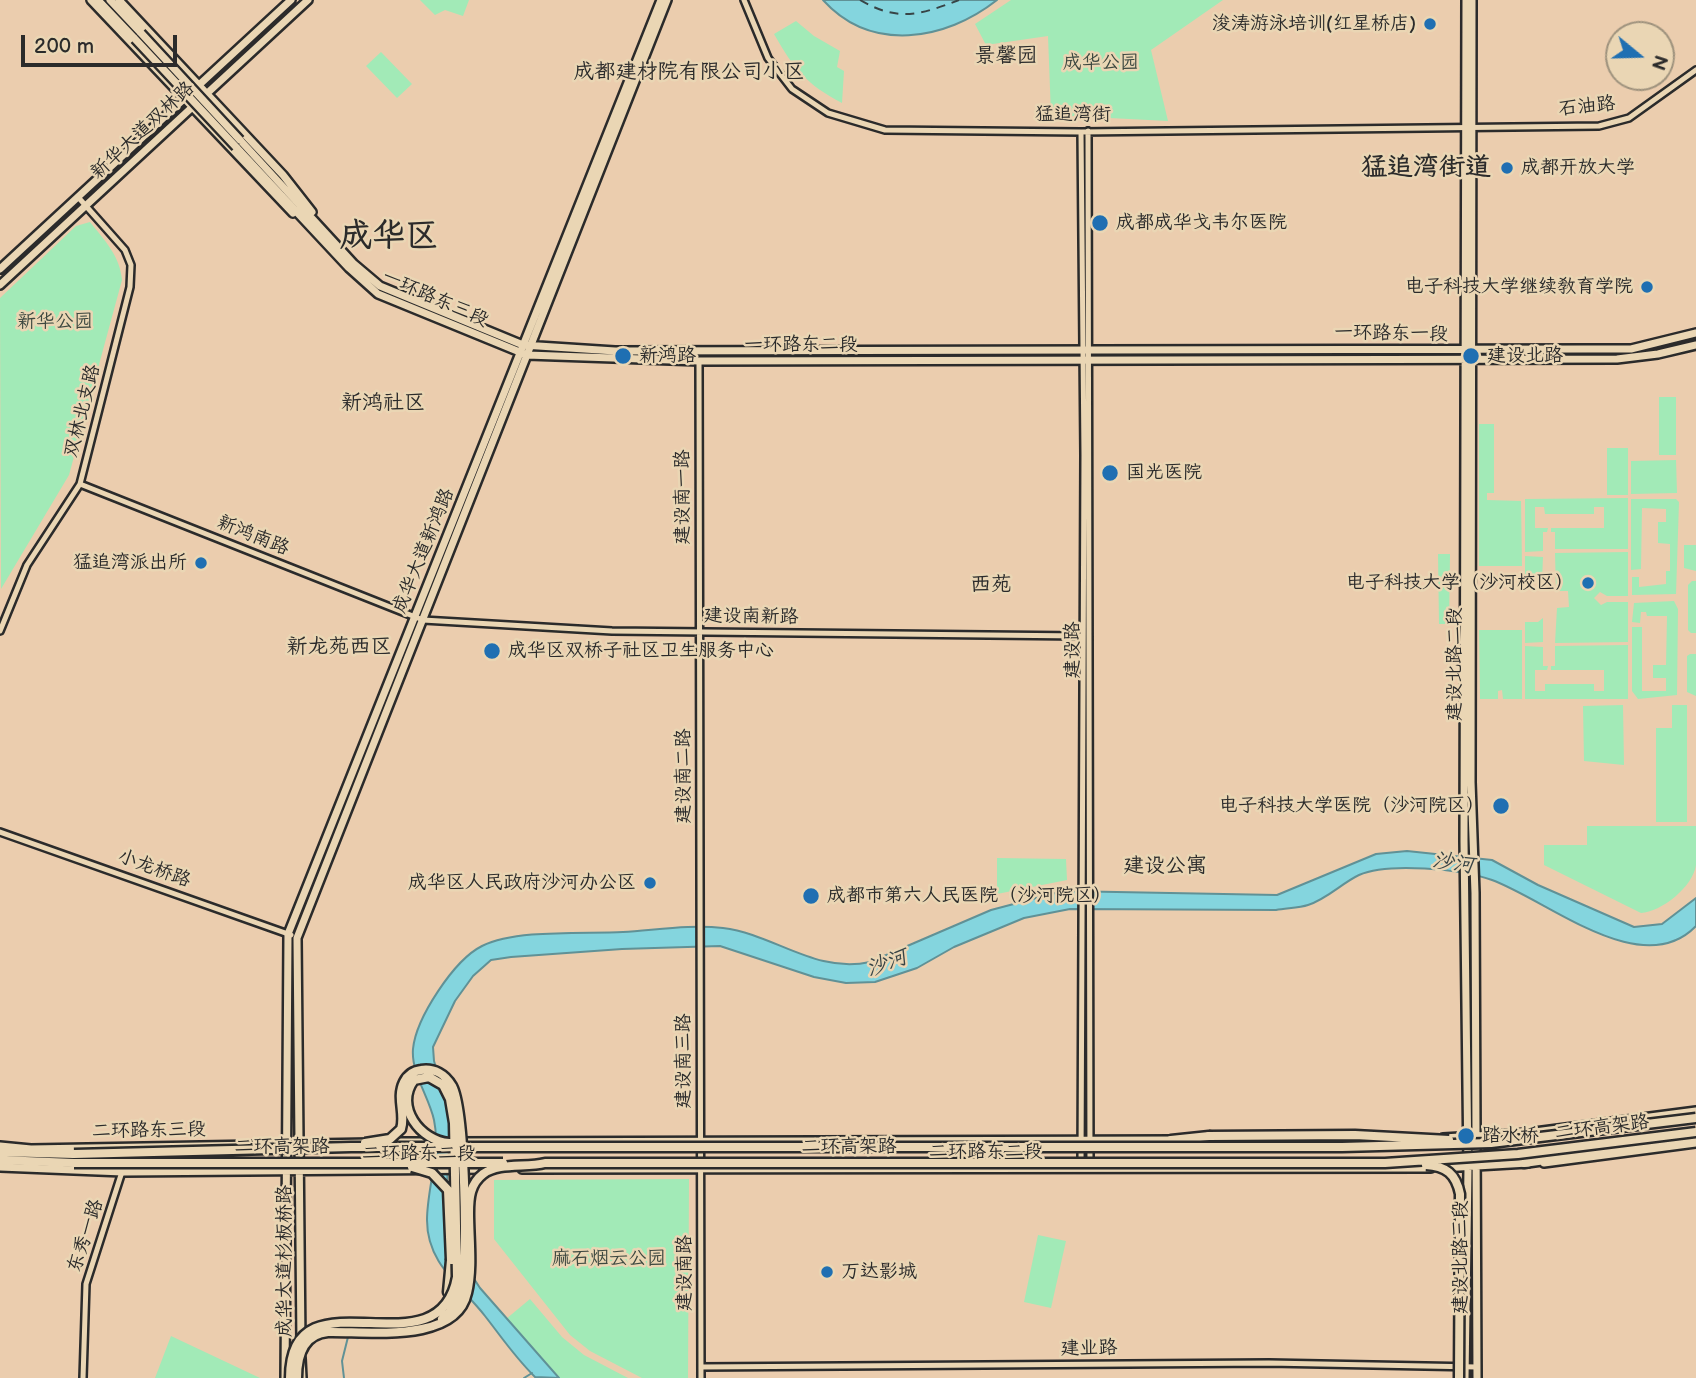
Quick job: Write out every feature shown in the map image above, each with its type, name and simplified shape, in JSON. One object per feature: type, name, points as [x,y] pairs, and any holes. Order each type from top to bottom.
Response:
[{"type":"highway","points":[[290,1378],[290,1357],[296,1342],[314,1326],[427,1324],[450,1313],[462,1288],[462,1132],[458,1102],[452,1085],[439,1073],[415,1072],[408,1076],[401,1089],[403,1123],[397,1134],[390,1139],[351,1147]]},
{"type":"highway","points":[[427,1324],[450,1301],[457,1277],[455,1151],[454,1137],[454,1124],[450,1099],[443,1085],[429,1077],[414,1080],[407,1099],[418,1129],[430,1139],[444,1143],[457,1144],[476,1148]]},
{"type":"highway","name":"二环高架路","points":[[0,1152],[28,1155],[351,1147],[1342,1147],[1486,1143],[1696,1118]]},
{"type":"highway","name":"二环高架路","points":[[0,1160],[32,1163],[1385,1163],[1518,1154],[1696,1132]]},
{"type":"highway","points":[[1171,1140],[1209,1136],[1355,1135],[1486,1143]]},
{"type":"highway","points":[[1524,1163],[1696,1141]]},
{"type":"highway","points":[[381,1163],[432,1173],[444,1184],[450,1196],[449,1288],[444,1302],[427,1324]]},
{"type":"highway","points":[[299,1378],[300,1352],[315,1335],[427,1324],[455,1316],[467,1295],[469,1202],[476,1181],[493,1169],[545,1163]]},
{"type":"highway","points":[[1385,1163],[1441,1167],[1450,1172],[1458,1186],[1459,1378]]},
{"type":"main road","points":[[91,0],[284,205],[319,230]]},
{"type":"main road","points":[[98,0],[138,36],[319,230]]},
{"type":"main road","points":[[110,0],[138,36]]},
{"type":"main road","points":[[119,0],[303,197],[319,230]]},
{"type":"main road","name":"新华大道双林路","points":[[0,269],[291,0]]},
{"type":"main road","name":"新华大道双林路","points":[[0,285],[308,0]]},
{"type":"main road","name":"成华大道新鸿路","points":[[299,1144],[298,938],[419,619],[661,0]]},
{"type":"main road","name":"成华大道新鸿路","points":[[525,350],[667,0]]},
{"type":"main road","points":[[1466,0],[1469,127]]},
{"type":"main road","points":[[1469,127],[1472,0]]},
{"type":"main road","name":"建设北路二段","points":[[1469,127],[1469,851]]},
{"type":"main road","name":"一环路东三段","points":[[319,230],[357,277],[378,294],[525,350]]},
{"type":"main road","name":"一环路东一段","points":[[1086,359],[1468,359],[1631,349],[1696,333]]},
{"type":"main road","name":"一环路东一段","points":[[1086,348],[1470,351],[1501,355],[1616,359],[1658,354],[1696,345]]},
{"type":"main road","name":"一环路东二段","points":[[525,350],[1086,348]]},
{"type":"main road","name":"一环路东二段","points":[[525,350],[699,361],[1086,359]]},
{"type":"main road","name":"成华大道新鸿路","points":[[286,1169],[288,934],[419,619]]},
{"type":"main road","points":[[1467,1138],[1465,882],[1469,851]]},
{"type":"main road","points":[[1469,851],[1474,883],[1477,1137]]},
{"type":"main road","name":"二环路东二段","points":[[299,1144],[1467,1138],[1696,1111]]},
{"type":"main road","name":"建设北路三段","points":[[1477,1137],[1477,1378]]},
{"type":"main road","name":"建设北路三段","points":[[1465,1378],[1467,1138]]},
{"type":"main road","name":"二环路东二段","points":[[286,1169],[1468,1168],[1560,1163],[1696,1141]]},
{"type":"main road","name":"二环路东三段","points":[[0,1146],[31,1149],[299,1144]]},
{"type":"main road","name":"成华大道杉板桥路","points":[[299,1144],[299,1378]]},
{"type":"main road","name":"二环路东三段","points":[[0,1167],[123,1172],[286,1169]]},
{"type":"main road","name":"成华大道杉板桥路","points":[[285,1378],[286,1169]]},
{"type":"street","name":"猛追湾街","points":[[744,0],[762,47],[778,72],[811,104],[845,121],[885,130],[1081,132],[1469,127]]},
{"type":"street","name":"石油路","points":[[1469,127],[1610,123],[1629,118],[1696,70]]},
{"type":"street","name":"建设路","points":[[1081,1168],[1088,131]]},
{"type":"street","name":"建设路","points":[[1081,132],[1086,348]]},
{"type":"street","name":"双林北支路","points":[[0,631],[27,565],[80,484],[130,287],[131,265],[125,250],[78,197]]},
{"type":"street","name":"建设南一路","points":[[699,361],[699,632]]},
{"type":"street","name":"新鸿南路","points":[[80,484],[419,619]]},
{"type":"street","name":"建设南新路","points":[[419,619],[612,631],[1085,636]]},
{"type":"street","name":"建设南二路","points":[[699,632],[700,954]]},
{"type":"street","name":"建设路","points":[[1085,636],[1091,889],[1090,1168]]},
{"type":"street","name":"小龙桥路","points":[[0,832],[298,938]]},
{"type":"street","name":"建设南三路","points":[[700,954],[701,1168]]},
{"type":"street","name":"东秀一路","points":[[83,1378],[86,1284],[130,1147]]},
{"type":"street","name":"建设南路","points":[[701,1168],[701,1378]]},
{"type":"street","name":"建业路","points":[[701,1367],[1269,1363],[1477,1367]]},
{"type":"green space","points":[[420,0],[469,0],[463,16],[445,10],[435,15]]},
{"type":"green space","name":"成华公园","points":[[1011,0],[1223,0],[1151,50],[1168,121],[1051,115],[1048,36],[986,45],[975,24]]},
{"type":"green space","points":[[796,21],[814,36],[840,51],[837,67],[844,71],[842,103],[802,75],[774,34]]},
{"type":"green space","points":[[381,52],[412,84],[397,98],[366,66]]},
{"type":"green space","name":"新华公园","points":[[90,222],[115,256],[122,280],[69,475],[1,589],[0,298],[76,226]]},
{"type":"green space","points":[[1659,397],[1676,397],[1676,455],[1659,455]]},
{"type":"green space","points":[[1479,424],[1494,424],[1494,493],[1487,493],[1487,500],[1521,501],[1522,566],[1479,566]]},
{"type":"green space","points":[[1607,448],[1628,448],[1628,495],[1607,495]]},
{"type":"green space","points":[[1676,460],[1677,493],[1631,494],[1631,461]]},
{"type":"green space","points":[[1628,498],[1628,549],[1555,549],[1555,532],[1551,532],[1551,528],[1604,528],[1604,507],[1594,507],[1594,514],[1545,514],[1544,507],[1535,507],[1535,528],[1548,528],[1547,532],[1543,532],[1543,551],[1525,552],[1525,499]]},
{"type":"green space","points":[[1631,499],[1676,499],[1679,502],[1676,594],[1632,595],[1632,577],[1639,577],[1639,587],[1666,584],[1666,571],[1670,571],[1670,544],[1658,543],[1658,522],[1666,522],[1666,509],[1642,508],[1641,569],[1631,570]]},
{"type":"green space","points":[[1684,545],[1696,545],[1696,571],[1684,568]]},
{"type":"green space","points":[[1628,552],[1628,596],[1607,596],[1600,592],[1594,598],[1601,605],[1607,602],[1628,602],[1628,642],[1555,643],[1557,608],[1569,607],[1568,591],[1556,591],[1555,553]]},
{"type":"green space","points":[[1438,554],[1450,554],[1449,624],[1439,624]]},
{"type":"green space","points":[[1525,556],[1543,557],[1542,581],[1538,576],[1525,575]]},
{"type":"green space","points":[[1696,581],[1696,633],[1688,630],[1688,585]]},
{"type":"green space","points":[[1674,601],[1678,609],[1677,695],[1638,699],[1632,691],[1632,627],[1642,627],[1642,691],[1666,691],[1666,678],[1653,678],[1653,665],[1666,665],[1667,616],[1647,616],[1646,612],[1641,612],[1640,623],[1632,622],[1634,603]]},
{"type":"green space","points":[[1543,618],[1543,642],[1525,643],[1525,622],[1538,622]]},
{"type":"green space","points":[[1479,630],[1522,630],[1522,699],[1503,699],[1502,690],[1498,691],[1498,699],[1480,699]]},
{"type":"green space","points":[[1628,645],[1628,699],[1525,699],[1525,646],[1543,647],[1543,666],[1548,666],[1547,670],[1535,670],[1535,691],[1545,691],[1545,684],[1594,684],[1594,691],[1604,691],[1604,670],[1551,670],[1551,666],[1555,666],[1555,646]]},
{"type":"green space","points":[[1696,654],[1696,696],[1687,692],[1687,656]]},
{"type":"green space","points":[[1623,705],[1624,765],[1584,761],[1583,706]]},
{"type":"green space","points":[[1672,705],[1687,705],[1687,822],[1656,822],[1656,728],[1672,728]]},
{"type":"green space","points":[[1587,826],[1696,826],[1694,873],[1675,897],[1658,908],[1641,913],[1544,865],[1544,845],[1587,845]]},
{"type":"green space","points":[[997,858],[1066,859],[1067,880],[997,894]]},
{"type":"green space","name":"麻石烟云公园","points":[[689,1179],[688,1378],[642,1378],[590,1351],[570,1335],[494,1239],[494,1180]]},
{"type":"green space","points":[[1038,1235],[1066,1241],[1051,1308],[1024,1302]]},
{"type":"green space","points":[[530,1299],[562,1337],[584,1355],[628,1378],[559,1378],[506,1319]]},
{"type":"green space","points":[[171,1336],[260,1378],[155,1378]]},
{"type":"water","points":[[823,0],[997,0],[955,25],[909,35],[885,34],[863,28],[842,17]]},
{"type":"water","name":"沙河","points":[[1407,851],[1492,860],[1538,885],[1634,927],[1662,924],[1696,898],[1696,926],[1674,941],[1649,945],[1623,942],[1567,919],[1492,880],[1444,870],[1406,868],[1359,875],[1308,905],[1276,910],[1070,909],[1024,918],[954,947],[917,968],[875,982],[846,983],[814,977],[720,946],[622,949],[491,960],[473,976],[455,1001],[433,1047],[434,1061],[450,1113],[445,1234],[480,1288],[559,1378],[535,1377],[447,1272],[433,1249],[427,1220],[436,1132],[432,1111],[417,1076],[413,1049],[421,1022],[438,991],[460,964],[482,946],[513,937],[551,933],[711,927],[742,932],[831,963],[870,962],[991,910],[1063,891],[1277,895],[1376,854]]},
{"type":"waterway","points":[[344,1378],[342,1361],[348,1337]]},
{"type":"waterway","points":[[524,1378],[532,1373]]},
{"type":"ferry route","points":[[860,0],[898,14],[921,12],[959,0]]},
{"type":"place","name":"浚涛游泳培训(红星桥店)","points":[[1430,24]]},
{"type":"place","name":"成都开放大学","points":[[1507,168]]},
{"type":"place","name":"成都成华戈韦尔医院","points":[[1100,223]]},
{"type":"place","name":"电子科技大学继续教育学院","points":[[1647,287]]},
{"type":"place","name":"新鸿路","points":[[623,356]]},
{"type":"place","name":"建设北路","points":[[1471,356]]},
{"type":"place","name":"国光医院","points":[[1110,473]]},
{"type":"place","name":"猛追湾派出所","points":[[201,563]]},
{"type":"place","name":"电子科技大学（沙河校区）","points":[[1588,583]]},
{"type":"place","name":"成华区双桥子社区卫生服务中心","points":[[492,651]]},
{"type":"place","name":"电子科技大学医院（沙河院区）","points":[[1501,806]]},
{"type":"place","name":"成华区人民政府沙河办公区","points":[[650,883]]},
{"type":"place","name":"成都市第六人民医院（沙河院区）","points":[[811,896]]},
{"type":"place","name":"踏水桥","points":[[1466,1136]]},
{"type":"place","name":"万达影城","points":[[827,1272]]},
{"type":"district","name":"景馨园","points":[[1006,57]]},
{"type":"district","name":"成都建材院有限公司小区","points":[[689,73]]},
{"type":"district","name":"猛追湾街道","points":[[1426,168]]},
{"type":"district","name":"成华区","points":[[389,238]]},
{"type":"district","name":"新鸿社区","points":[[383,404]]},
{"type":"district","name":"西苑","points":[[991,586]]},
{"type":"district","name":"新龙苑西区","points":[[339,648]]},
{"type":"district","name":"建设公寓","points":[[1165,867]]}]
